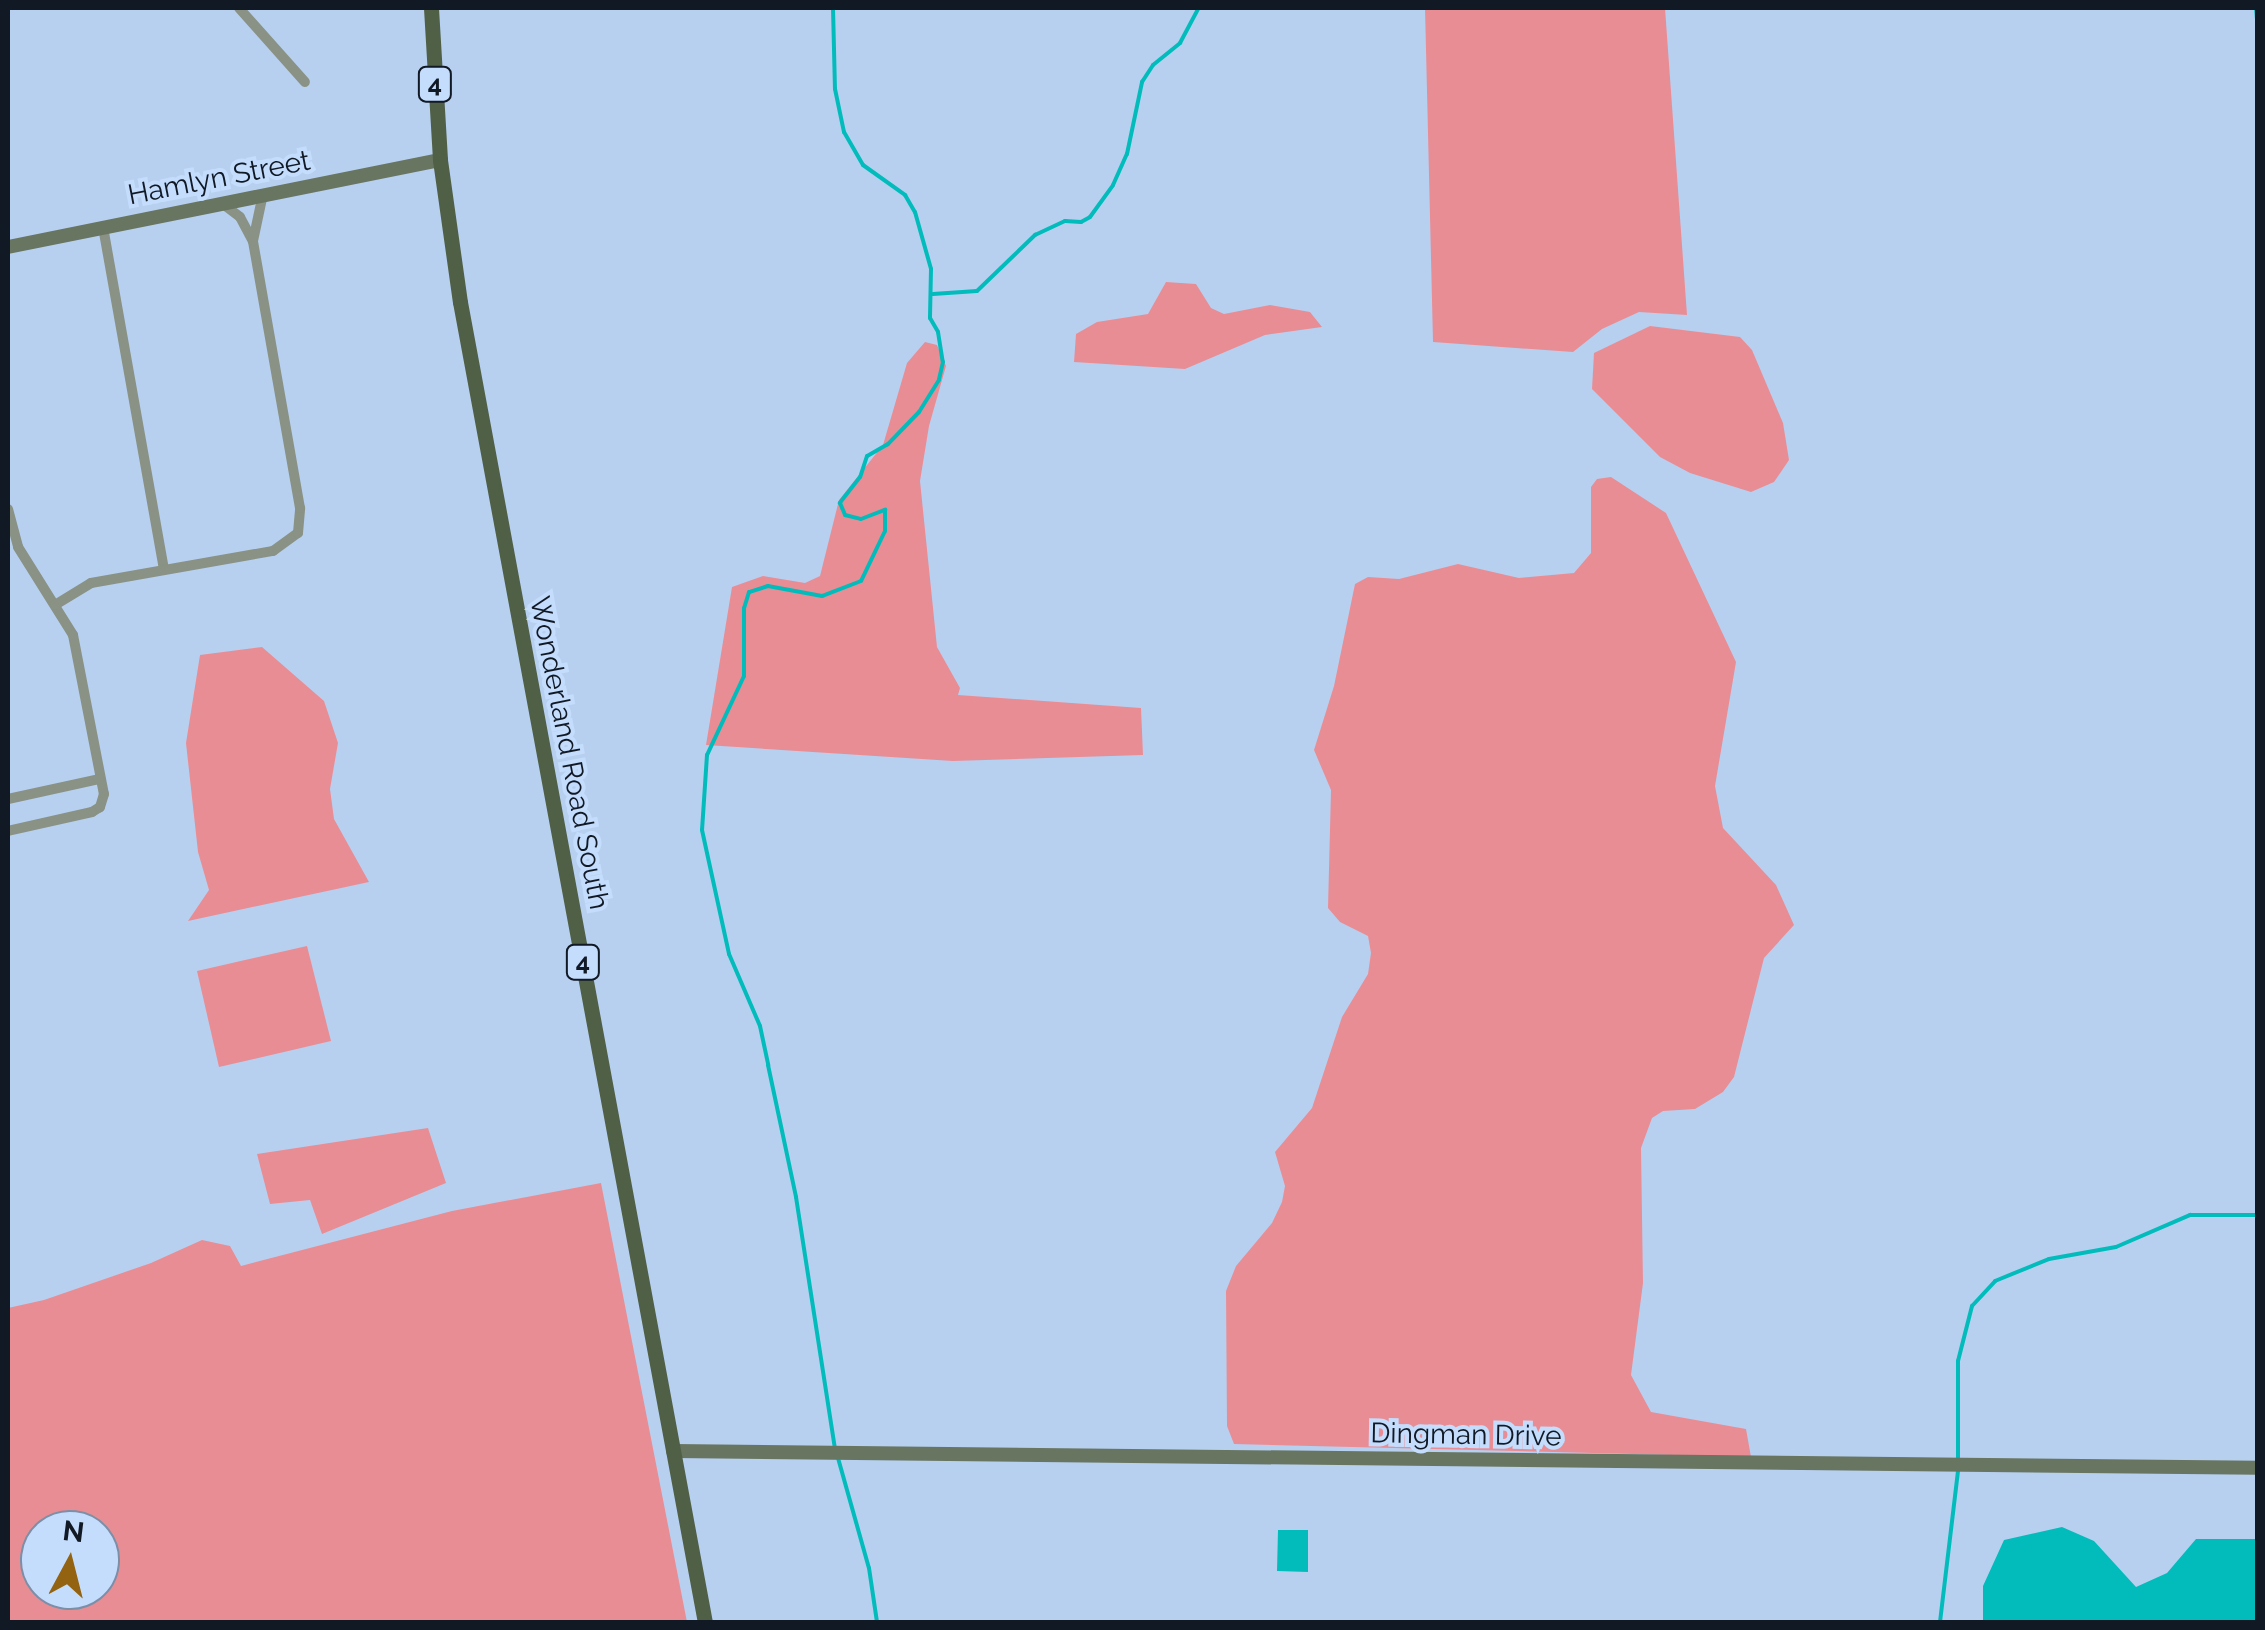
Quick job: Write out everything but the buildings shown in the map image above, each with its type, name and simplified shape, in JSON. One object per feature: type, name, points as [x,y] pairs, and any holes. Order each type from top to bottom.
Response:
[{"type":"main road","name":"Wonderland Road South","points":[[430,8],[440,160],[460,302],[705,1622]]},
{"type":"street","points":[[238,8],[305,82]]},
{"type":"street","name":"Hamlyn Street","points":[[8,248],[440,160]]},
{"type":"street","points":[[253,241],[263,194]]},
{"type":"street","points":[[54,605],[91,584],[284,548],[298,533],[300,508],[253,241],[240,218],[220,203]]},
{"type":"street","points":[[103,227],[164,570]]},
{"type":"street","points":[[8,510],[18,547],[77,650],[104,800],[92,812],[8,830]]},
{"type":"street","points":[[8,799],[99,779]]},
{"type":"street","name":"Dingman Drive","points":[[674,1451],[2258,1468]]},
{"type":"shaded area","points":[[1425,8],[1665,8],[1687,315],[1639,312],[1602,329],[1573,352],[1433,342]]},
{"type":"shaded area","points":[[1166,282],[1196,284],[1211,308],[1224,314],[1270,305],[1310,312],[1322,327],[1265,335],[1185,369],[1074,362],[1076,334],[1097,322],[1148,314]]},
{"type":"shaded area","points":[[1650,326],[1740,337],[1752,350],[1783,423],[1789,460],[1774,482],[1751,492],[1690,473],[1660,457],[1592,389],[1594,353]]},
{"type":"shaded area","points":[[925,342],[937,345],[946,366],[929,426],[920,481],[937,647],[960,688],[958,695],[1141,708],[1143,755],[953,761],[706,745],[732,587],[763,576],[805,583],[820,576],[839,500],[883,445],[907,363]]},
{"type":"shaded area","points":[[1611,477],[1666,513],[1736,662],[1715,786],[1723,828],[1776,885],[1794,925],[1764,958],[1734,1077],[1723,1092],[1695,1109],[1663,1111],[1652,1118],[1641,1148],[1643,1283],[1631,1375],[1651,1412],[1746,1429],[1751,1457],[1234,1444],[1227,1426],[1226,1291],[1236,1266],[1272,1223],[1282,1202],[1285,1186],[1275,1152],[1312,1108],[1342,1017],[1368,974],[1371,953],[1368,936],[1340,922],[1328,908],[1331,790],[1314,750],[1334,686],[1355,584],[1368,577],[1399,579],[1458,564],[1519,578],[1574,573],[1591,553],[1591,487],[1597,479]]},
{"type":"shaded area","points":[[262,647],[324,701],[338,743],[330,789],[334,819],[369,882],[188,921],[209,890],[198,852],[186,743],[200,655]]},
{"type":"shaded area","points":[[307,946],[331,1041],[219,1067],[197,971]]},
{"type":"shaded area","points":[[428,1128],[446,1183],[322,1234],[310,1200],[270,1204],[257,1154]]},
{"type":"shaded area","points":[[601,1183],[687,1622],[8,1622],[8,1308],[44,1300],[151,1263],[202,1240],[230,1246],[241,1266],[452,1211]]},
{"type":"shaded area","points":[[2062,1527],[2094,1541],[2136,1587],[2167,1573],[2196,1539],[2257,1539],[2257,1622],[1983,1622],[1983,1586],[2004,1540]]},
{"type":"shaded area","points":[[1278,1530],[1308,1530],[1308,1572],[1277,1571]]},
{"type":"waterway","points":[[833,8],[835,89],[844,132],[863,165],[905,195],[915,212],[931,269],[930,318],[938,332],[943,362],[939,380],[919,412],[888,444],[867,456],[860,477],[840,503],[845,515],[861,519],[885,510],[885,531],[861,581],[822,596],[768,586],[749,592],[744,608],[744,676],[707,755],[702,830],[729,954],[760,1026],[796,1197],[835,1448]]},
{"type":"waterway","points":[[933,294],[977,291],[1035,235],[1065,221],[1081,222],[1090,217],[1113,185],[1127,154],[1142,82],[1153,65],[1180,43],[1199,8]]},
{"type":"waterway","points":[[2256,8],[2258,30]]},
{"type":"waterway","points":[[1958,1461],[1958,1361],[1972,1306],[1995,1281],[2049,1259],[2116,1247],[2190,1215],[2258,1215]]},
{"type":"waterway","points":[[838,1458],[869,1568],[877,1622]]},
{"type":"waterway","points":[[1940,1622],[1958,1470]]}]
